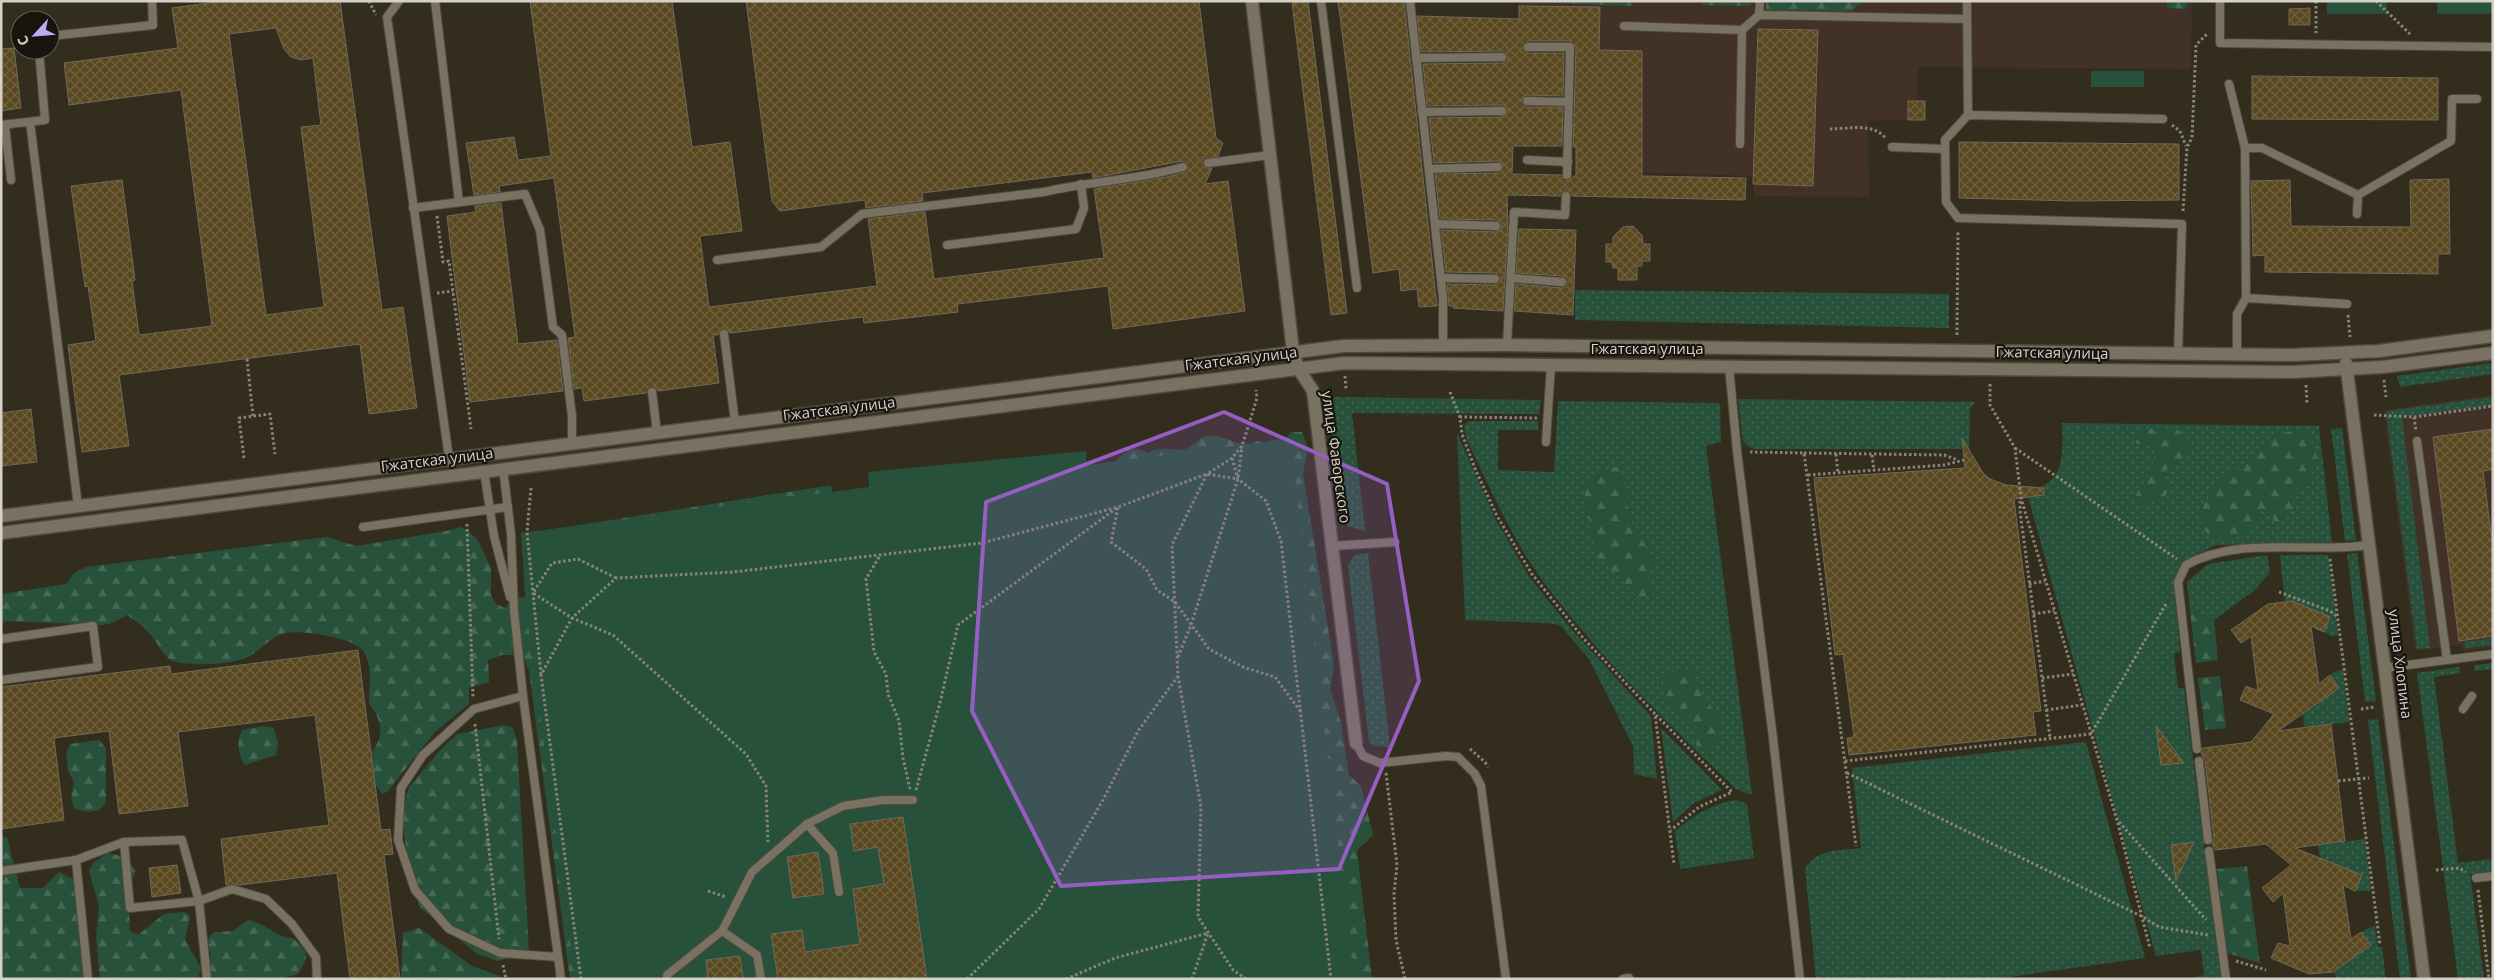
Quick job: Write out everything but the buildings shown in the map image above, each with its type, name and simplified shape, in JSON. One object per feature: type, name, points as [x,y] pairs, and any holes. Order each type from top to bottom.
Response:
[{"type":"street","name":"улица Фаворского","points":[[1252,1],[1293,351],[1298,368],[1313,392],[1356,743]]},
{"type":"street","name":"Гжатская улица","points":[[1,516],[572,442],[1344,346],[1507,345],[2237,355],[2345,353],[2493,336]]},
{"type":"street","name":"улица Хлопина","points":[[2345,353],[2424,979]]},
{"type":"street","name":"Гжатская улица","points":[[1,533],[1344,363],[2292,372],[2347,370],[2493,353]]},
{"type":"lane","points":[[60,35],[153,25],[152,1]]},
{"type":"lane","points":[[399,1],[387,17],[449,458]]},
{"type":"lane","points":[[435,1],[459,202]]},
{"type":"lane","points":[[1321,1],[1357,288]]},
{"type":"lane","points":[[1410,1],[1444,307],[1443,346]]},
{"type":"lane","points":[[1759,15],[1760,1]]},
{"type":"lane","points":[[1967,1],[1968,115],[1945,140],[1946,202],[1958,218],[2182,224],[2178,354]]},
{"type":"lane","points":[[2220,1],[2220,43],[2493,47]]},
{"type":"lane","points":[[1624,26],[1742,30],[1759,15],[1967,19]]},
{"type":"lane","points":[[1740,144],[1742,30]]},
{"type":"lane","points":[[1528,47],[1570,47],[1567,175]]},
{"type":"lane","points":[[1416,58],[1502,58]]},
{"type":"lane","points":[[12,180],[3,125],[45,120],[41,60]]},
{"type":"lane","points":[[2229,84],[2245,148],[2246,298],[2237,314],[2237,355]]},
{"type":"lane","points":[[2358,195],[2450,141],[2452,99],[2477,99]]},
{"type":"lane","points":[[1527,101],[1569,102]]},
{"type":"lane","points":[[1422,112],[1502,111]]},
{"type":"lane","points":[[1968,115],[2163,119]]},
{"type":"lane","points":[[30,122],[78,506]]},
{"type":"lane","points":[[1892,147],[1945,148]]},
{"type":"lane","points":[[2245,148],[2262,148],[2358,195]]},
{"type":"lane","points":[[1208,163],[1270,155]]},
{"type":"lane","points":[[1527,160],[1568,162]]},
{"type":"lane","points":[[717,260],[821,246],[862,214],[1044,192],[1081,184],[1166,172],[1183,166]]},
{"type":"lane","points":[[1428,168],[1498,168]]},
{"type":"lane","points":[[947,245],[1076,229],[1084,208],[1081,184]]},
{"type":"lane","points":[[413,208],[525,194],[540,230],[553,327],[562,335],[572,416],[572,442]]},
{"type":"lane","points":[[2357,214],[2358,195]]},
{"type":"lane","points":[[1507,345],[1514,212],[1566,215],[1566,196]]},
{"type":"lane","points":[[1435,224],[1496,226]]},
{"type":"lane","points":[[1441,278],[1495,279]]},
{"type":"lane","points":[[1511,278],[1562,282]]},
{"type":"lane","points":[[2246,298],[2347,304]]},
{"type":"lane","points":[[724,334],[735,422]]},
{"type":"lane","points":[[1546,442],[1551,364]]},
{"type":"lane","points":[[1729,366],[1737,451],[1773,738],[1800,979]]},
{"type":"lane","points":[[652,392],[657,432]]},
{"type":"lane","points":[[2417,441],[2447,660]]},
{"type":"lane","points":[[503,468],[511,534],[514,611],[523,696],[561,979]]},
{"type":"lane","points":[[484,471],[489,510],[514,611]]},
{"type":"lane","points":[[363,527],[508,507]]},
{"type":"lane","points":[[1332,546],[1396,542]]},
{"type":"lane","points":[[2197,749],[2178,582],[2186,565],[2220,552],[2258,548],[2342,549],[2369,545]]},
{"type":"lane","points":[[1,639],[93,626],[98,667],[1,680]]},
{"type":"lane","points":[[2384,668],[2493,654]]},
{"type":"lane","points":[[523,696],[474,709],[423,755],[401,788],[398,840],[414,890],[449,929],[500,953],[558,957]]},
{"type":"lane","points":[[2463,709],[2472,696]]},
{"type":"lane","points":[[1356,743],[1363,756],[1380,763],[1446,756],[1458,757],[1475,774],[1481,786],[1506,979]]},
{"type":"lane","points":[[2199,761],[2208,840]]},
{"type":"lane","points":[[667,979],[667,975],[722,931],[752,872],[807,824],[843,806],[883,800],[913,800]]},
{"type":"lane","points":[[807,824],[833,853],[839,892]]},
{"type":"lane","points":[[1,871],[76,860],[124,842],[182,840],[199,901],[207,979]]},
{"type":"lane","points":[[124,842],[130,908],[199,901],[232,889],[266,899],[292,924],[316,957],[317,979]]},
{"type":"lane","points":[[2209,851],[2226,979]]},
{"type":"lane","points":[[76,860],[88,979]]},
{"type":"lane","points":[[2476,878],[2493,876]]},
{"type":"lane","points":[[722,931],[757,956],[762,979]]},
{"type":"path","points":[[369,1],[376,15]]},
{"type":"path","points":[[2316,1],[2316,44]]},
{"type":"path","points":[[2376,1],[2422,45]]},
{"type":"path","points":[[2182,224],[2187,147],[2192,138],[2196,45],[2220,23]]},
{"type":"path","points":[[2163,119],[2180,131],[2187,147]]},
{"type":"path","points":[[1830,129],[1880,131],[1892,147]]},
{"type":"path","points":[[446,214],[437,215],[443,262],[449,261],[471,429]]},
{"type":"path","points":[[1957,335],[1958,218]]},
{"type":"path","points":[[2347,304],[2350,337]]},
{"type":"path","points":[[247,359],[253,416]]},
{"type":"path","points":[[1345,372],[1346,390]]},
{"type":"path","points":[[2384,377],[2386,397]]},
{"type":"path","points":[[1990,381],[1990,405],[2014,448],[2021,498],[2117,820],[2150,948]]},
{"type":"path","points":[[2306,381],[2307,404]]},
{"type":"path","points":[[1450,392],[1460,417],[1462,434],[1480,480],[1497,516],[1532,574],[1584,639],[1732,792],[1699,807],[1671,830]]},
{"type":"path","points":[[1177,657],[1191,625],[1238,479],[1242,446],[1257,398]]},
{"type":"path","points":[[2374,415],[2414,417],[2493,406]]},
{"type":"path","points":[[244,458],[239,418],[253,416],[270,414],[275,454]]},
{"type":"path","points":[[1460,417],[1547,418]]},
{"type":"path","points":[[533,593],[552,563],[578,559],[616,578],[733,572],[879,557],[982,543],[1118,507],[1207,474],[1232,458],[1242,446]]},
{"type":"path","points":[[2014,448],[2186,565]]},
{"type":"path","points":[[1737,451],[1944,456],[1964,460]]},
{"type":"path","points":[[1804,453],[1856,846]]},
{"type":"path","points":[[1836,454],[1838,472]]},
{"type":"path","points":[[1872,455],[1874,470]]},
{"type":"path","points":[[1232,458],[1238,479]]},
{"type":"path","points":[[1808,475],[1944,465],[1959,460]]},
{"type":"path","points":[[1207,474],[1238,479],[1266,501],[1281,541],[1331,979]]},
{"type":"path","points":[[1207,474],[1172,545],[1178,676],[1201,807],[1198,917],[1233,970],[1246,979]]},
{"type":"path","points":[[532,488],[527,532],[541,675],[581,979]]},
{"type":"path","points":[[2021,498],[2020,511],[2050,738]]},
{"type":"path","points":[[1118,507],[1111,542],[1146,569],[1156,590],[1175,602],[1209,649],[1243,667],[1275,677],[1300,712]]},
{"type":"path","points":[[913,800],[940,702],[958,625],[1118,507]]},
{"type":"path","points":[[468,539],[474,709],[500,953],[506,979]]},
{"type":"path","points":[[2329,548],[2380,945]]},
{"type":"path","points":[[879,557],[866,579],[874,652],[886,674],[888,694],[899,721],[903,758],[913,800]]},
{"type":"path","points":[[541,675],[572,618],[616,578]]},
{"type":"path","points":[[2029,584],[2046,581]]},
{"type":"path","points":[[2091,734],[2178,582]]},
{"type":"path","points":[[2279,592],[2330,611],[2338,618]]},
{"type":"path","points":[[533,593],[572,618],[613,635],[746,754],[766,786],[769,858]]},
{"type":"path","points":[[2033,614],[2054,612]]},
{"type":"path","points":[[2042,678],[2073,674]]},
{"type":"path","points":[[967,979],[1039,909],[1103,800],[1138,731],[1178,676]]},
{"type":"path","points":[[2046,710],[2082,705]]},
{"type":"path","points":[[2361,709],[2375,707]]},
{"type":"path","points":[[1655,714],[1674,864]]},
{"type":"path","points":[[1845,761],[2091,734]]},
{"type":"path","points":[[1462,745],[1475,752],[1485,762],[1490,774]]},
{"type":"path","points":[[1385,763],[1397,865],[1394,894],[1396,940],[1405,979]]},
{"type":"path","points":[[1846,773],[2159,926],[2221,938]]},
{"type":"path","points":[[2338,782],[2369,778]]},
{"type":"path","points":[[2117,820],[2221,938]]},
{"type":"path","points":[[2436,870],[2459,868],[2476,878],[2489,979]]},
{"type":"path","points":[[708,892],[724,895],[735,904]]},
{"type":"path","points":[[1066,979],[1115,958],[1208,933]]},
{"type":"path","points":[[1192,979],[1208,933]]},
{"type":"path","points":[[2224,957],[2266,970]]},
{"type":"highlighted area","points":[[1224,412],[1387,484],[1419,681],[1339,869],[1061,886],[972,711],[986,502]]},
{"type":"shaded area","points":[[1518,1],[2192,1],[2191,69],[1918,67],[1917,101],[1908,102],[1908,120],[1868,121],[1869,197],[1754,196],[1754,176],[1588,171],[1592,39],[1518,38]]},
{"type":"shaded area","points":[[2493,395],[2493,647],[2462,651],[2461,645],[2415,651],[2384,410]]},
{"type":"green space","points":[[1522,1],[1632,1],[1632,6],[1522,2]]},
{"type":"green space","points":[[1702,1],[1751,1],[1751,6],[1702,5]]},
{"type":"green space","points":[[1766,1],[1864,1],[1851,11],[1766,10]]},
{"type":"green space","points":[[2167,1],[2187,1],[2187,9],[2167,8]]},
{"type":"green space","points":[[2327,1],[2387,1],[2387,14],[2327,14]]},
{"type":"green space","points":[[2437,1],[2493,1],[2493,14],[2437,14]]},
{"type":"green space","points":[[2091,71],[2144,71],[2144,87],[2091,87]]},
{"type":"green space","points":[[1575,290],[1949,294],[1949,328],[1575,320]]},
{"type":"green space","points":[[2493,363],[2493,374],[2400,387],[2397,376]]},
{"type":"green space","points":[[1335,397],[1541,400],[1539,414],[1352,413],[1365,531],[1347,526],[1342,519],[1329,408],[1330,401]]},
{"type":"green space","points":[[2493,397],[2493,405],[2402,417],[2430,648],[2417,649],[2386,411]]},
{"type":"green space","points":[[1738,399],[1975,402],[1970,409],[1969,449],[1754,449],[1743,441]]},
{"type":"green space","points":[[1558,401],[1720,403],[1721,442],[1706,446],[1752,795],[1736,789],[1710,764],[1634,688],[1585,634],[1529,561],[1492,492],[1467,440],[1464,426],[1467,422],[1476,421],[1538,421],[1538,430],[1498,430],[1498,470],[1554,472]]},
{"type":"green space","points":[[2062,423],[2319,426],[2332,543],[2216,545],[2192,557],[2182,565],[2174,581],[2180,652],[2174,653],[2178,688],[2184,688],[2221,979],[2197,979],[2196,977],[2204,975],[2201,950],[2156,956],[2028,497],[2050,481],[2057,473],[2062,452]]},
{"type":"green space","points":[[2153,428],[2173,428],[2186,434],[2189,449],[2182,459],[2167,467],[2163,482],[2170,488],[2164,498],[2142,505],[2135,502],[2137,492],[2147,480],[2157,450],[2147,444],[2137,444],[2134,438],[2139,432]]},
{"type":"green space","points":[[2342,428],[2356,540],[2345,541],[2331,429]]},
{"type":"green space","points":[[2305,430],[2315,447],[2316,465],[2310,478],[2298,488],[2294,495],[2293,511],[2281,523],[2275,523],[2272,517],[2263,510],[2249,533],[2232,539],[2213,540],[2205,531],[2201,519],[2204,504],[2225,474],[2242,466],[2255,452],[2280,433]]},
{"type":"green space","points":[[1291,432],[1302,432],[1308,448],[1303,474],[1333,659],[1334,669],[1330,688],[1341,723],[1349,775],[1361,786],[1373,835],[1357,850],[1372,979],[570,979],[529,671],[523,655],[502,655],[488,660],[489,682],[469,688],[469,704],[435,732],[387,792],[382,794],[375,784],[372,752],[379,739],[380,724],[369,701],[369,663],[364,652],[350,642],[315,634],[285,633],[243,659],[214,664],[193,664],[171,660],[146,629],[127,615],[112,623],[103,625],[7,621],[1,623],[1,594],[66,584],[74,573],[86,567],[327,537],[356,546],[460,527],[467,530],[478,540],[491,568],[491,595],[496,604],[505,608],[515,599],[521,597],[528,598],[535,532],[826,486],[831,486],[836,518],[1115,462],[1134,449],[1148,453],[1158,449],[1185,449],[1201,438],[1210,436],[1246,444],[1260,441],[1270,446],[1279,445]]},
{"type":"green space","points":[[1457,433],[1496,520],[1530,578],[1572,630],[1651,716],[1657,779],[1634,774],[1633,746],[1589,659],[1560,625],[1465,620]]},
{"type":"green space","points":[[1290,437],[1354,979],[575,979],[526,609],[521,533],[869,487],[868,472],[1086,451],[1087,465],[1242,446]]},
{"type":"green space","points":[[1618,466],[1624,476],[1628,495],[1626,512],[1646,546],[1654,566],[1647,579],[1653,593],[1639,598],[1597,556],[1585,501],[1585,480],[1600,471]]},
{"type":"green space","points":[[1368,553],[1390,747],[1374,746],[1369,741],[1348,566],[1354,555]]},
{"type":"green space","points":[[2357,553],[2376,701],[2365,702],[2347,554]]},
{"type":"green space","points":[[2267,555],[2270,572],[2255,590],[2214,620],[2190,611],[2187,582],[2208,564]]},
{"type":"green space","points":[[2280,555],[2328,555],[2338,635],[2331,636],[2324,632],[2330,617],[2292,601],[2285,602]]},
{"type":"green space","points":[[2190,611],[2214,620],[2218,660],[2196,663]]},
{"type":"green space","points":[[2493,638],[2493,645],[2465,648],[2464,642]]},
{"type":"green space","points":[[2493,663],[2493,669],[2475,671],[2474,665]]},
{"type":"green space","points":[[1680,667],[1693,671],[1702,694],[1722,723],[1719,739],[1709,754],[1696,747],[1698,729],[1663,696],[1663,677]]},
{"type":"green space","points":[[2459,667],[2460,673],[2434,677],[2458,863],[2493,859],[2493,871],[2470,874],[2484,979],[2458,979],[2417,673]]},
{"type":"green space","points":[[2343,670],[2349,722],[2304,727],[2303,713],[2339,688],[2330,675],[2336,671]]},
{"type":"green space","points":[[2220,676],[2226,728],[2205,730],[2198,678]]},
{"type":"green space","points":[[2378,719],[2411,979],[2400,979],[2368,720]]},
{"type":"green space","points":[[504,725],[513,728],[517,741],[529,953],[498,961],[477,954],[421,908],[411,887],[402,816],[409,787],[442,748],[457,734]]},
{"type":"green space","points":[[264,726],[274,728],[278,744],[276,755],[245,765],[239,748],[242,730]]},
{"type":"green space","points":[[1661,728],[1722,790],[1694,803],[1673,822]]},
{"type":"green space","points":[[99,740],[106,748],[106,802],[100,810],[89,812],[75,809],[71,798],[74,783],[68,770],[66,753],[70,744]]},
{"type":"green space","points":[[2086,742],[2145,958],[1995,979],[1816,979],[1805,869],[1810,862],[1822,854],[1837,850],[1861,848],[1852,768]]},
{"type":"green space","points":[[1737,800],[1747,804],[1754,858],[1680,869],[1675,831],[1711,807]]},
{"type":"green space","points":[[1,836],[7,837],[20,888],[43,888],[59,872],[75,880],[80,898],[83,979],[1,979]]},
{"type":"green space","points":[[2365,839],[2371,891],[2355,891],[2361,875],[2320,858],[2318,845]]},
{"type":"green space","points":[[108,853],[125,857],[136,871],[128,888],[130,931],[138,935],[164,914],[184,912],[190,916],[185,940],[201,968],[198,979],[100,979],[96,936],[99,906],[89,871],[93,863]]},
{"type":"green space","points":[[2247,866],[2260,963],[2227,953],[2217,869]]},
{"type":"green space","points":[[248,920],[261,924],[286,937],[293,938],[298,943],[305,951],[306,958],[298,974],[280,979],[211,979],[208,976],[211,954],[206,941],[214,932],[233,931]]},
{"type":"green space","points":[[2375,926],[2378,947],[2382,947],[2386,979],[2335,979],[2336,976],[2333,972],[2351,944],[2362,932]]},
{"type":"green space","points":[[419,928],[472,966],[507,979],[401,979],[403,933]]}]
